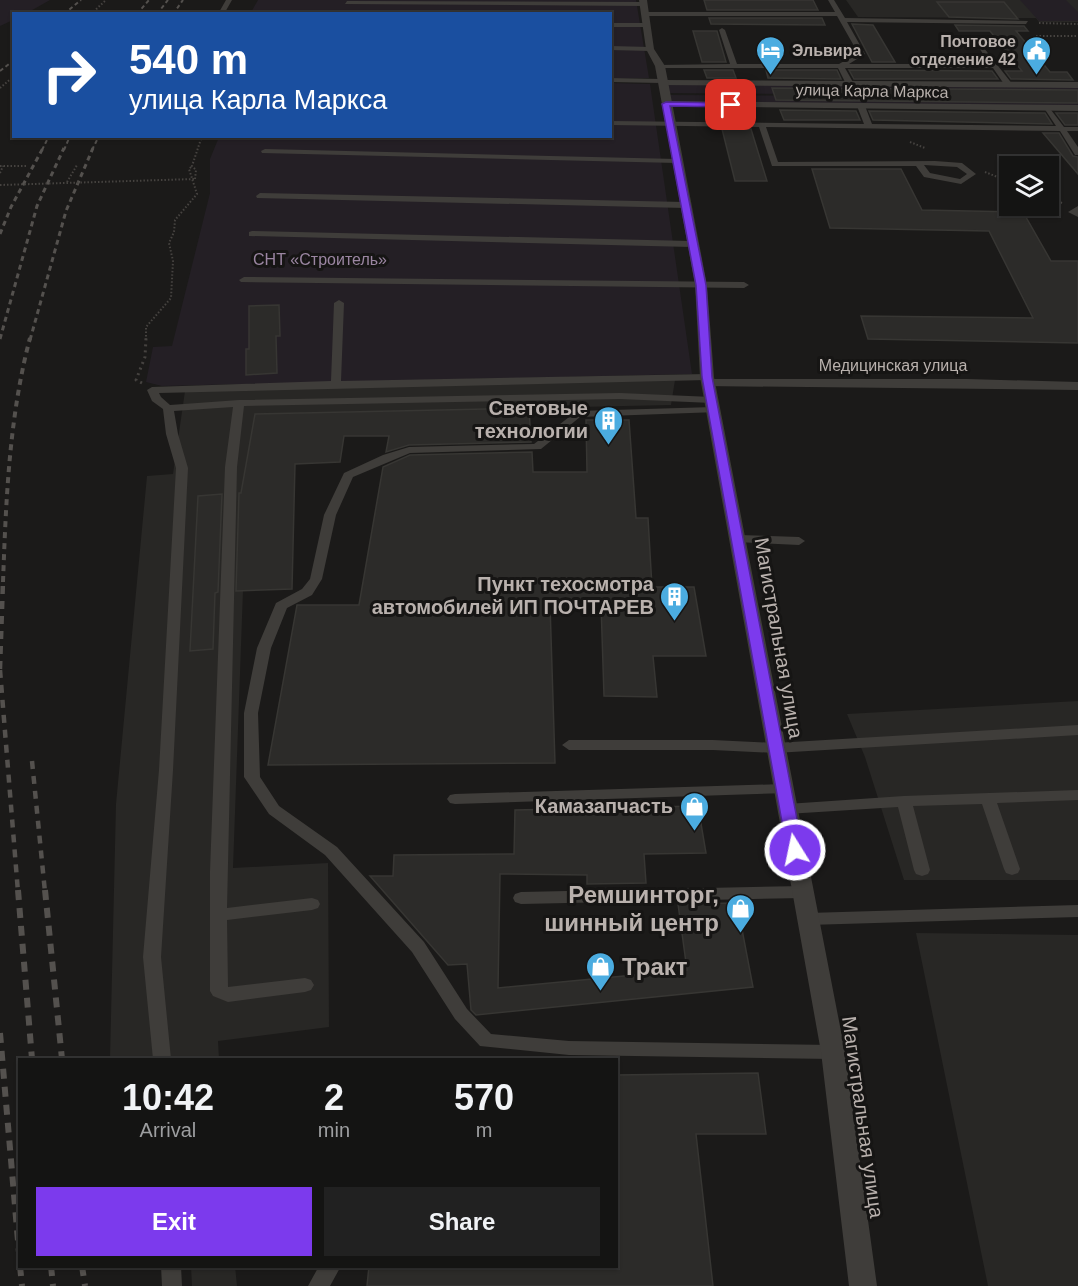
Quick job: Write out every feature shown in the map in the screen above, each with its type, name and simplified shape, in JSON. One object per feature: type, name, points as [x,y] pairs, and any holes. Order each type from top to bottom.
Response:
[{"type":"street","name":"Магистральная улица","points":[[645,11],[650,49],[661,77],[701,285],[710,392],[833,1052],[863,1286]]},
{"type":"street","name":"улица Карла Маркса","points":[[661,77],[850,84],[1078,85]]},
{"type":"street","name":"улица Карла Маркса","points":[[666,104],[1078,108]]},
{"type":"street","name":"Медицинская улица","points":[[710,392],[967,383],[1078,386]]},
{"type":"lane","points":[[831,0],[862,54],[840,66]]},
{"type":"lane","points":[[347,2],[1026,22]]},
{"type":"lane","points":[[612,24],[645,11]]},
{"type":"lane","points":[[722,30],[734,66]]},
{"type":"lane","points":[[980,45],[1009,85]]},
{"type":"lane","points":[[612,48],[650,49]]},
{"type":"lane","points":[[612,80],[661,77],[734,66],[995,66]]},
{"type":"lane","points":[[840,66],[850,84]]},
{"type":"lane","points":[[861,106],[869,127]]},
{"type":"lane","points":[[1048,108],[1078,153]]},
{"type":"lane","points":[[612,123],[1078,129]]},
{"type":"lane","points":[[762,126],[775,164],[919,164],[959,165],[972,174],[961,182],[927,175],[919,164]]},
{"type":"lane","points":[[265,151],[677,161]]},
{"type":"lane","points":[[260,196],[685,205]]},
{"type":"lane","points":[[1078,209],[1072,212],[1078,214]]},
{"type":"lane","points":[[252,234],[692,244]]},
{"type":"lane","points":[[243,280],[744,285]]},
{"type":"lane","points":[[336,384],[339,303]]},
{"type":"lane","points":[[336,384],[710,392],[620,396],[239,403],[168,408],[156,399],[152,390],[336,384]]},
{"type":"lane","points":[[710,392],[578,414],[537,447],[409,450],[387,457],[348,475],[330,515],[316,579],[307,592],[281,606],[264,648],[251,713],[252,777],[274,810],[331,850],[418,947],[461,1014],[486,1041],[568,1048],[833,1052]]},
{"type":"lane","points":[[239,403],[231,467],[218,915],[219,991],[228,995],[305,985]]},
{"type":"lane","points":[[162,1058],[152,957],[166,770],[173,608],[182,518],[182,468],[172,434],[168,408]]},
{"type":"lane","points":[[739,539],[799,541]]},
{"type":"lane","points":[[569,745],[713,745],[775,748],[1078,730]]},
{"type":"lane","points":[[455,799],[783,789]]},
{"type":"lane","points":[[787,808],[1078,795]]},
{"type":"lane","points":[[987,799],[1012,869]]},
{"type":"lane","points":[[904,801],[922,870]]},
{"type":"lane","points":[[521,898],[803,892]]},
{"type":"lane","points":[[218,915],[312,904]]},
{"type":"lane","points":[[808,919],[1078,911]]},
{"type":"lane","points":[[171,1268],[172,1286]]},
{"type":"lane","points":[[318,1286],[330,1268]]},
{"type":"path","points":[[93,12],[106,0]]},
{"type":"path","points":[[1026,22],[1078,24]]},
{"type":"path","points":[[1036,36],[1078,36]]},
{"type":"path","points":[[0,88],[12,78]]},
{"type":"path","points":[[152,390],[136,380],[145,357],[146,327],[171,298],[173,261],[169,243],[174,232],[175,220],[197,194],[189,169],[201,138]]},
{"type":"path","points":[[67,182],[77,165]]},
{"type":"path","points":[[0,173],[1,166],[26,166]]},
{"type":"path","points":[[0,185],[195,179],[196,170],[192,166]]},
{"type":"shaded area","points":[[846,0],[1078,0],[1078,22],[1039,22],[1036,18],[858,17]]},
{"type":"shaded area","points":[[675,380],[671,405],[255,414],[243,590],[233,868],[328,863],[329,1027],[218,1041],[219,1058],[110,1058],[116,804],[147,476],[173,474],[185,391]]},
{"type":"shaded area","points":[[1078,701],[1078,880],[904,880],[865,757],[847,714]]},
{"type":"shaded area","points":[[916,933],[1078,935],[1078,1286],[988,1286]]},
{"type":"shaded area","points":[[191,1268],[235,1268],[237,1286],[192,1286]]},
{"type":"green space","points":[[0,0],[50,0],[29,12],[12,12],[12,20],[0,26]]},
{"type":"green space","points":[[258,0],[636,0],[649,78],[612,78],[612,12],[251,12]]},
{"type":"green space","points":[[1020,0],[1066,0],[1078,12],[1078,21],[1039,21]]},
{"type":"green space","name":"СНТ «Строитель»","points":[[612,83],[650,84],[692,374],[162,386],[146,382],[153,347],[172,346],[210,193],[210,159],[219,138],[612,138]]},
{"type":"green space","points":[[664,84],[1078,86],[1078,96],[666,93]]},
{"type":"green space","points":[[666,95],[1078,97],[1078,106],[667,104]]},
{"type":"building","points":[[704,0],[813,0],[818,10],[707,10]]},
{"type":"building","points":[[937,2],[1004,2],[1018,19],[949,17]]},
{"type":"building","points":[[709,18],[822,18],[825,25],[711,24]]},
{"type":"building","points":[[852,24],[873,25],[895,62],[872,62]]},
{"type":"building","points":[[955,25],[1024,26],[1028,31],[1016,31],[1050,72],[1067,72],[1073,80],[1011,79],[1005,71],[1022,71],[990,31],[959,31]]},
{"type":"building","points":[[693,31],[717,31],[726,62],[702,62]]},
{"type":"building","points":[[704,70],[733,70],[736,78],[707,78]]},
{"type":"building","points":[[766,70],[837,70],[841,79],[768,78]]},
{"type":"building","points":[[849,70],[992,71],[998,79],[854,79]]},
{"type":"building","points":[[709,88],[739,88],[742,99],[713,99]]},
{"type":"building","points":[[772,88],[1078,90],[1078,103],[776,100]]},
{"type":"building","points":[[715,109],[745,109],[748,120],[718,120]]},
{"type":"building","points":[[780,110],[856,111],[860,120],[784,120]]},
{"type":"building","points":[[869,111],[1045,113],[1052,124],[873,120]]},
{"type":"building","points":[[1056,113],[1078,113],[1078,125],[1065,125]]},
{"type":"building","points":[[722,129],[751,129],[767,181],[735,181]]},
{"type":"building","points":[[1043,133],[1059,133],[1073,156],[1078,157],[1078,174]]},
{"type":"building","points":[[812,169],[901,169],[922,210],[999,212],[999,216],[1025,216],[1051,261],[1078,261],[1078,343],[868,339],[861,316],[1033,318],[989,231],[830,228]]},
{"type":"building","points":[[279,305],[280,336],[276,336],[277,373],[246,375],[246,349],[249,349],[249,306]]},
{"type":"building","points":[[529,408],[531,442],[409,445],[386,452],[389,436],[344,436],[340,462],[295,464],[292,589],[236,591],[239,493],[241,493],[255,414]]},
{"type":"building","points":[[586,420],[629,420],[636,518],[648,518],[652,587],[694,587],[706,656],[653,656],[657,697],[604,696],[601,604],[550,604],[555,763],[268,765],[297,605],[359,605],[383,467],[410,455],[532,452],[533,472],[587,472]]},
{"type":"building","points":[[222,494],[213,649],[190,651],[198,496]]},
{"type":"building","points":[[698,806],[706,853],[644,854],[646,883],[587,884],[587,875],[500,874],[498,988],[687,970],[678,904],[737,903],[753,987],[476,1015],[471,1010],[467,964],[448,965],[370,876],[393,876],[394,855],[514,854],[515,810]]},
{"type":"building","points":[[758,1073],[766,1134],[696,1134],[713,1286],[367,1286],[369,1268],[618,1268],[618,1075]]},
{"type":"railway","points":[[66,12],[81,0]]},
{"type":"railway","points":[[139,12],[149,0]]},
{"type":"railway","points":[[159,12],[168,0]]},
{"type":"railway","points":[[174,12],[183,0]]},
{"type":"railway","points":[[0,71],[12,62]]},
{"type":"railway","points":[[43,148],[48,138]]},
{"type":"railway","points":[[64,150],[69,138]]},
{"type":"railway","points":[[93,148],[98,138]]},
{"type":"railway","points":[[0,234],[11,207],[43,148]]},
{"type":"railway","points":[[0,339],[37,206],[64,148]]},
{"type":"railway","points":[[30,340],[66,211],[93,148]]},
{"type":"railway","points":[[3,582],[7,490],[13,429],[30,338]]},
{"type":"railway","points":[[0,669],[3,581]]},
{"type":"railway","points":[[0,670],[18,892]]},
{"type":"railway","points":[[32,761],[45,892]]},
{"type":"railway","points":[[18,890],[32,1058]]},
{"type":"railway","points":[[45,890],[62,1058]]},
{"type":"railway","points":[[0,1033],[18,1241]]},
{"type":"railway","points":[[20,1268],[22,1286]]},
{"type":"railway","points":[[51,1268],[53,1286]]},
{"type":"railway","points":[[82,1268],[85,1286]]},
{"type":"place","name":"Эльвира","points":[[771,76]]},
{"type":"place","name":"Почтовое отделение 42","points":[[1037,76]]},
{"type":"place","name":"Световые технологии","points":[[609,446]]},
{"type":"place","name":"Пункт техосмотра автомобилей ИП ПОЧТАРЕВ","points":[[675,622]]},
{"type":"place","name":"Камазапчасть","points":[[694,832]]},
{"type":"place","name":"Ремшинторг, шинный центр","points":[[740,934]]},
{"type":"place","name":"Тракт","points":[[601,992]]},
{"type":"route","points":[[731,105],[666,104],[701,285],[707,377],[739,539],[795,850]]}]
